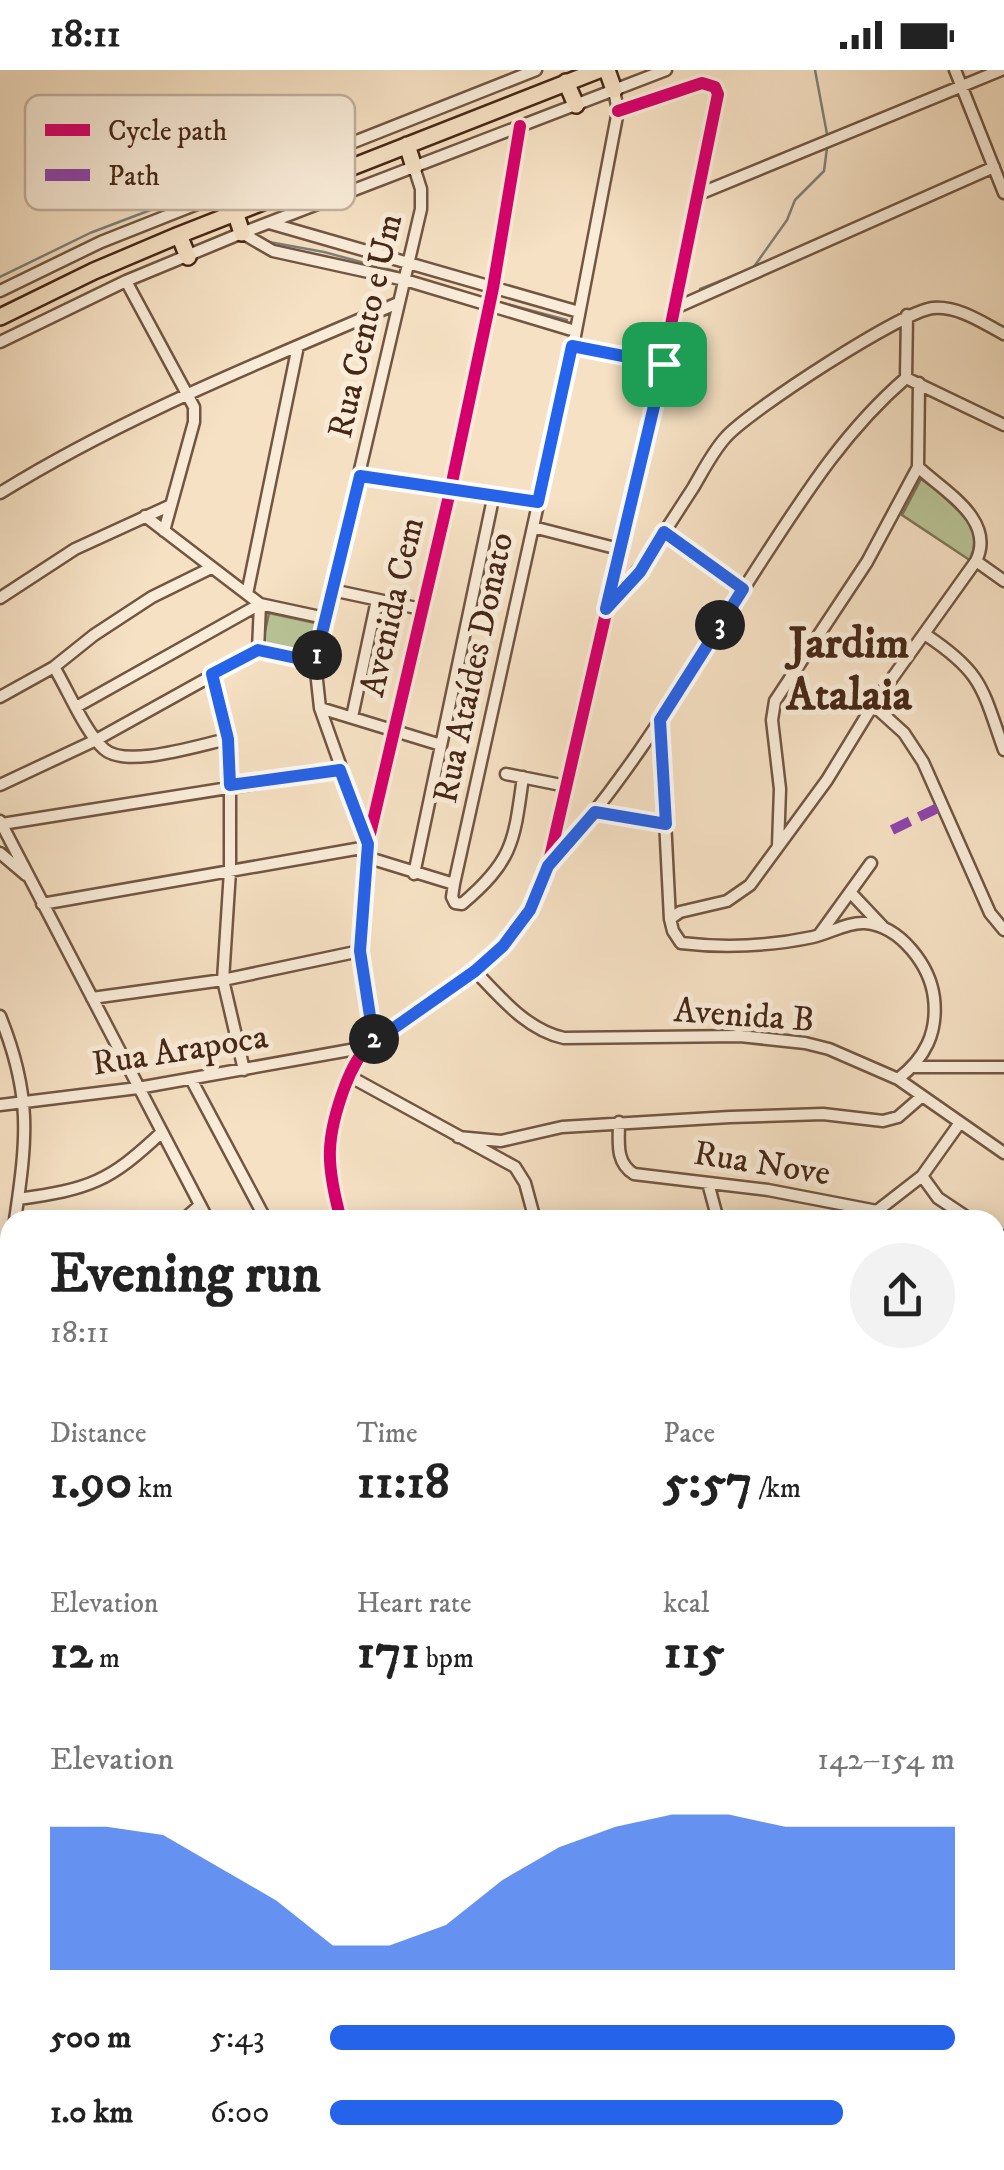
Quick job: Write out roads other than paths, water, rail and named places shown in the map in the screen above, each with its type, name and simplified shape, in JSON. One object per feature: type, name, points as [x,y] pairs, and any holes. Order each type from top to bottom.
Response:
[{"type":"highway","points":[[355,165],[599,70]]},
{"type":"highway","points":[[607,70],[614,90]]},
{"type":"highway","points":[[566,82],[576,105]]},
{"type":"highway","points":[[408,145],[414,167]]},
{"type":"highway","points":[[0,317],[94,271],[241,210]]},
{"type":"highway","points":[[235,212],[242,233]]},
{"type":"highway","points":[[178,235],[188,257]]},
{"type":"street","points":[[355,142],[536,70]]},
{"type":"street","points":[[355,190],[666,70]]},
{"type":"street","points":[[955,70],[1004,193]]},
{"type":"street","points":[[699,194],[1001,70]]},
{"type":"street","points":[[339,1210],[328,1158],[331,1123],[349,1076],[371,1044],[475,971],[503,946],[530,910],[548,866],[618,548],[664,364],[718,94],[715,87],[702,83],[618,111]]},
{"type":"street","name":"Rua Ataídes Donato","points":[[523,777],[514,838],[506,858],[477,891],[462,904],[455,904],[454,884],[579,312],[618,111],[614,90]]},
{"type":"street","name":"Avenida Cem","points":[[371,1044],[360,951],[367,849],[451,487],[493,288],[520,126]]},
{"type":"street","name":"Rua Cento e Um","points":[[367,849],[320,708],[315,662],[421,209],[421,189],[414,167]]},
{"type":"street","points":[[674,309],[994,167]]},
{"type":"street","points":[[0,290],[101,242],[182,210]]},
{"type":"street","points":[[0,342],[126,281],[303,210]]},
{"type":"street","points":[[269,223],[579,312]]},
{"type":"street","points":[[242,233],[272,251],[405,280],[575,331]]},
{"type":"street","points":[[126,281],[189,392],[195,417],[164,531]]},
{"type":"street","points":[[0,493],[189,392],[398,303]]},
{"type":"street","points":[[606,609],[640,572],[724,439],[738,425],[907,315],[933,308],[952,310],[1004,334]]},
{"type":"street","points":[[548,866],[595,812],[660,720],[842,442],[906,378],[907,315]]},
{"type":"street","points":[[247,594],[298,346]]},
{"type":"street","points":[[572,346],[664,364]]},
{"type":"street","points":[[906,378],[1004,425]]},
{"type":"street","points":[[778,846],[780,789],[772,720],[776,702],[868,562],[918,468],[920,383]]},
{"type":"street","points":[[670,919],[680,912],[727,901],[750,885],[827,780],[873,706],[976,561],[982,537],[974,518],[918,468]]},
{"type":"street","points":[[360,476],[538,502]]},
{"type":"street","points":[[414,874],[494,494]]},
{"type":"street","points":[[0,598],[75,549],[169,506]]},
{"type":"street","points":[[145,516],[260,604],[325,618]]},
{"type":"street","points":[[532,528],[618,548]]},
{"type":"street","points":[[664,532],[743,589]]},
{"type":"street","points":[[976,561],[1004,581]]},
{"type":"street","points":[[0,697],[54,667],[134,608],[211,568]]},
{"type":"street","points":[[332,590],[421,609]]},
{"type":"street","points":[[352,717],[376,600]]},
{"type":"street","points":[[258,650],[260,604]]},
{"type":"street","points":[[78,706],[260,604]]},
{"type":"street","points":[[926,635],[952,652],[979,680],[1004,750]]},
{"type":"street","points":[[0,785],[96,740],[258,650],[315,662]]},
{"type":"street","points":[[54,667],[106,751],[127,758],[228,739]]},
{"type":"street","points":[[212,674],[228,739],[230,785],[230,871],[222,980],[244,1070]]},
{"type":"street","points":[[873,706],[904,733],[923,762],[990,913],[1004,930]]},
{"type":"street","points":[[320,708],[440,744]]},
{"type":"street","points":[[660,720],[670,919],[681,943],[706,946],[794,940],[857,924],[884,928]]},
{"type":"street","points":[[203,1210],[1,822],[340,770]]},
{"type":"street","points":[[506,774],[566,786]]},
{"type":"street","points":[[595,812],[666,824]]},
{"type":"street","points":[[42,904],[367,849],[414,874],[454,884]]},
{"type":"street","points":[[0,853],[30,879]]},
{"type":"street","points":[[818,936],[871,863]]},
{"type":"street","points":[[850,892],[922,962],[933,990],[935,1008],[930,1041],[913,1067],[898,1079]]},
{"type":"street","points":[[92,998],[222,980],[360,951]]},
{"type":"street","name":"Avenida B","points":[[475,971],[513,1010],[552,1036],[777,1038],[830,1049],[898,1079],[1004,1154]]},
{"type":"street","points":[[0,1016],[24,1103],[26,1144],[16,1210]]},
{"type":"street","name":"Rua Arapoca","points":[[0,1105],[138,1088],[371,1044]]},
{"type":"street","points":[[913,1067],[1004,1066]]},
{"type":"street","points":[[349,1076],[515,1168],[525,1182],[532,1210]]},
{"type":"street","points":[[191,1079],[261,1210]]},
{"type":"street","points":[[458,1137],[500,1141],[562,1127],[619,1122],[822,1114],[882,1121],[898,1117],[921,1097]]},
{"type":"street","name":"Rua Nove","points":[[619,1122],[620,1157],[628,1170],[768,1190],[860,1210]]},
{"type":"street","points":[[884,1210],[922,1176],[959,1124]]},
{"type":"street","points":[[18,1199],[99,1181],[126,1166],[162,1132]]},
{"type":"street","points":[[922,1176],[938,1198],[955,1210]]},
{"type":"street","points":[[708,1183],[715,1210]]},
{"type":"street","points":[[194,1210],[200,1205]]},
{"type":"waterway","points":[[815,70],[827,134]]},
{"type":"waterway","points":[[700,289],[753,268],[787,220],[795,200],[824,171],[827,148]]},
{"type":"waterway","points":[[0,277],[90,233],[150,210]]},
{"type":"waterway","points":[[269,242],[402,273]]},
{"type":"waterway","points":[[410,276],[488,299]]},
{"type":"waterway","points":[[496,301],[567,320]]},
{"type":"district","name":"Jardim Atalaia","points":[[849,670]]}]
